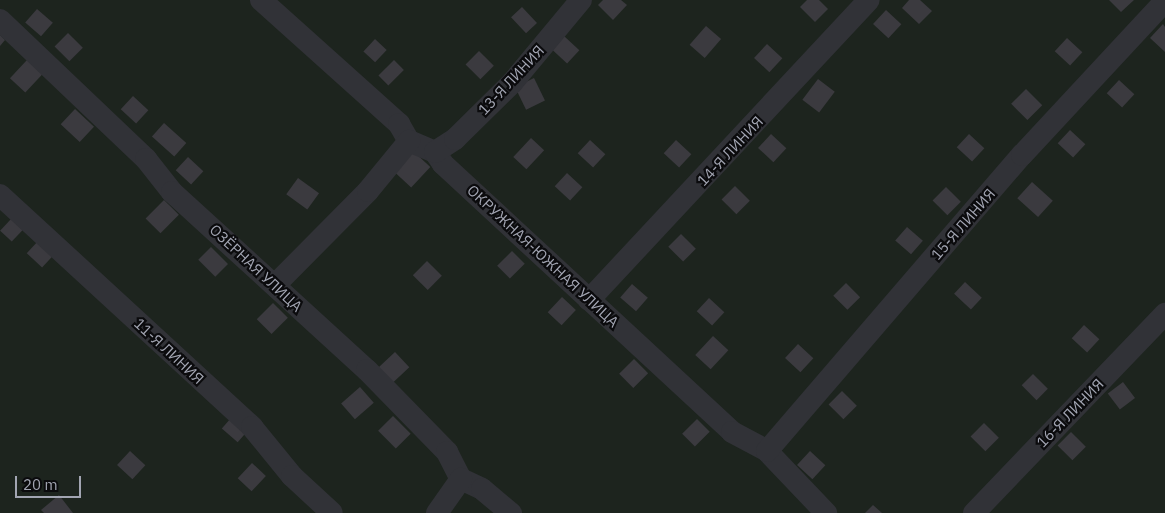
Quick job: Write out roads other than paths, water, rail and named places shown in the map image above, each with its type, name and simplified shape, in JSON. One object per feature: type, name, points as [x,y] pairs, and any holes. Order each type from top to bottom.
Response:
[{"type":"street","name":"13-Я ЛИНИЯ","points":[[435,152],[455,138],[512,83],[581,0]]},
{"type":"street","name":"14-Я ЛИНИЯ","points":[[589,300],[869,0]]},
{"type":"street","name":"15-Я ЛИНИЯ","points":[[767,451],[1022,155],[1165,2]]},
{"type":"street","points":[[274,4],[400,124],[410,141],[362,197],[275,285]]},
{"type":"street","name":"ОЗЁРНАЯ УЛИЦА","points":[[0,20],[146,159],[172,192],[275,285],[423,427],[447,452],[461,480]]},
{"type":"street","name":"ОКРУЖНАЯ-ЮЖНАЯ УЛИЦА","points":[[410,141],[435,152],[443,164],[732,432],[767,451],[826,513]]},
{"type":"street","name":"11-Я ЛИНИЯ","points":[[0,196],[252,427],[292,476],[332,513]]},
{"type":"street","name":"16-Я ЛИНИЯ","points":[[974,513],[1165,314]]},
{"type":"street","points":[[437,513],[461,480],[482,489],[511,513]]}]
